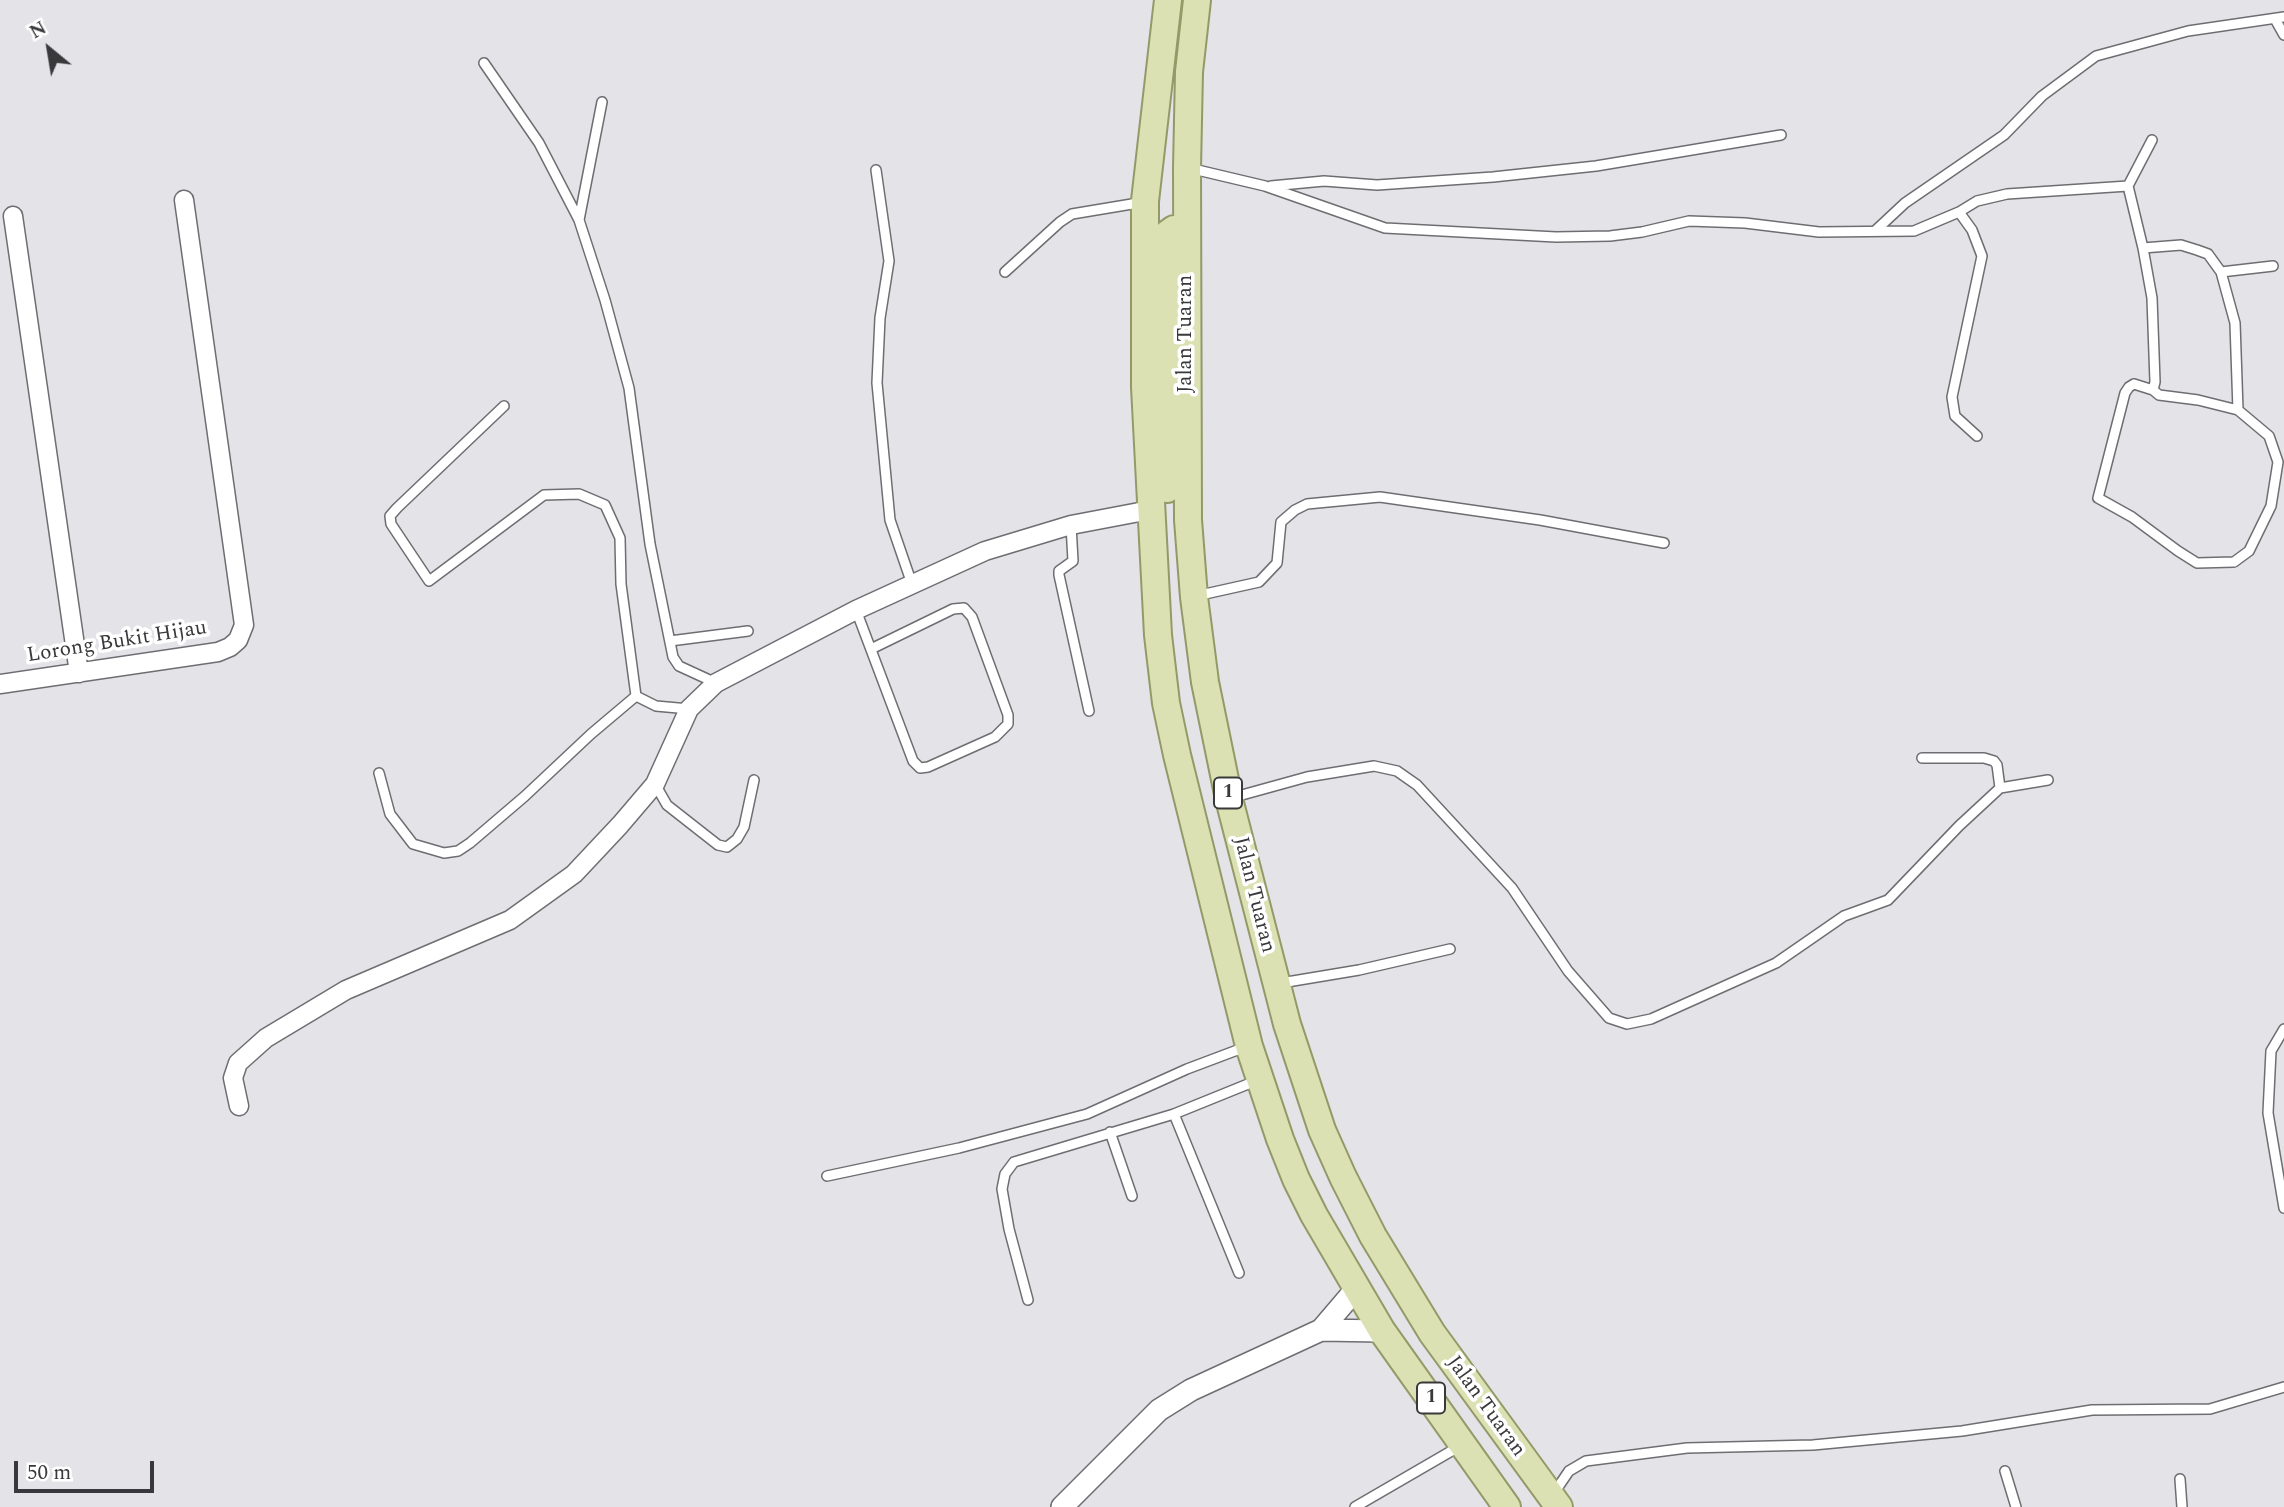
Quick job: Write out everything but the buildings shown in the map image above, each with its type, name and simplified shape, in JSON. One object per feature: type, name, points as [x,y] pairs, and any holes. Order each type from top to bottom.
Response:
[{"type":"main road","name":"Jalan Tuaran","points":[[1168,0],[1145,201],[1145,387],[1156,604],[1166,704],[1174,742],[1249,1046],[1296,1179],[1382,1331],[1507,1507]]},
{"type":"main road","name":"Jalan Tuaran","points":[[1197,0],[1189,72],[1187,167],[1188,520],[1205,682],[1229,799],[1276,984],[1322,1130],[1343,1177],[1373,1236],[1432,1333],[1555,1502]]},
{"type":"main road","points":[[1156,604],[1165,583],[1169,563],[1164,248],[1167,234],[1174,229],[1186,231]]},
{"type":"street","name":"Lorong Bukit Hijau","points":[[0,684],[218,652],[238,640],[244,625],[184,200]]},
{"type":"street","points":[[13,216],[79,673]]},
{"type":"street","points":[[239,1106],[233,1078],[238,1063],[266,1038],[346,990],[510,920],[573,874],[620,825],[654,784],[689,709],[716,683],[856,610],[985,551],[1071,525],[1150,510]]},
{"type":"street","points":[[1062,1507],[1170,1402],[1321,1330],[1356,1289]]},
{"type":"street","points":[[1321,1330],[1382,1331]]},
{"type":"lane","points":[[1875,231],[1905,203],[2004,135],[2042,96],[2096,56],[2188,31],[2280,18],[2284,35]]},
{"type":"lane","points":[[484,63],[539,143],[579,220],[629,388],[650,544],[673,657],[679,666],[716,683]]},
{"type":"lane","points":[[579,220],[602,102]]},
{"type":"lane","points":[[1265,186],[1324,181],[1377,185],[1506,176],[1596,166],[1781,135]]},
{"type":"lane","points":[[2152,140],[2128,186],[2152,298],[2153,390]]},
{"type":"lane","points":[[1187,167],[1265,186],[1385,228],[1556,237],[1642,232],[1689,221],[1745,223],[1819,232],[1914,231],[1959,212],[1977,201],[2007,194],[2128,186]]},
{"type":"lane","points":[[877,170],[889,261],[880,318],[877,383],[890,520],[912,584]]},
{"type":"lane","points":[[1005,272],[1072,214],[1145,201]]},
{"type":"lane","points":[[1959,212],[1972,230],[1982,256],[1952,397],[1955,416],[1977,436]]},
{"type":"lane","points":[[2143,248],[2181,245],[2208,254],[2221,272],[2235,323],[2238,410]]},
{"type":"lane","points":[[2221,272],[2273,266]]},
{"type":"lane","points":[[2134,384],[2153,390],[2159,395],[2198,400],[2238,410],[2269,436],[2278,462],[2271,506],[2249,551],[2234,562],[2197,563],[2132,517],[2098,498],[2125,393],[2129,387],[2134,384]]},
{"type":"lane","points":[[504,406],[397,508],[390,516],[391,524],[429,581],[544,495],[579,494],[605,505],[620,538],[621,584],[636,696]]},
{"type":"lane","points":[[1194,597],[1259,582],[1276,563],[1281,522],[1307,504],[1380,497],[1540,520],[1664,543]]},
{"type":"lane","points":[[1071,525],[1073,561],[1059,571],[1059,575],[1089,711]]},
{"type":"lane","points":[[856,610],[912,761],[920,768],[928,767],[995,737],[1007,724],[1008,715],[972,617],[964,608],[953,609],[872,649]]},
{"type":"lane","points":[[670,641],[748,631]]},
{"type":"lane","points":[[636,696],[656,706],[689,709]]},
{"type":"lane","points":[[379,773],[390,814],[413,844],[444,853],[458,851],[525,796],[636,696]]},
{"type":"lane","points":[[1923,758],[1984,758],[1994,761],[2000,788]]},
{"type":"lane","points":[[1229,799],[1307,777],[1374,766],[1397,771],[1417,785],[1513,888],[1568,971],[1609,1018],[1627,1024],[1651,1018],[1776,963],[1844,916],[1888,900],[1959,826],[2000,788],[2048,780]]},
{"type":"lane","points":[[654,784],[667,805],[718,845],[727,847],[737,839],[744,827],[754,780]]},
{"type":"lane","points":[[1276,984],[1359,970],[1450,948]]},
{"type":"lane","points":[[2284,1029],[2270,1051],[2268,1113],[2284,1208]]},
{"type":"lane","points":[[827,1176],[959,1148],[1087,1114],[1187,1069],[1249,1046]]},
{"type":"lane","points":[[1028,1300],[1009,1229],[1002,1189],[1005,1174],[1014,1162],[1174,1114],[1259,1079]]},
{"type":"lane","points":[[1174,1114],[1239,1273]]},
{"type":"lane","points":[[1110,1132],[1132,1196]]},
{"type":"lane","points":[[1555,1502],[1569,1471],[1586,1461],[1687,1448],[1813,1445],[1962,1431],[2092,1410],[2210,1409],[2284,1387]]},
{"type":"lane","points":[[1355,1507],[1464,1444]]},
{"type":"lane","points":[[2006,1471],[2017,1507]]},
{"type":"lane","points":[[2180,1479],[2182,1507]]}]
